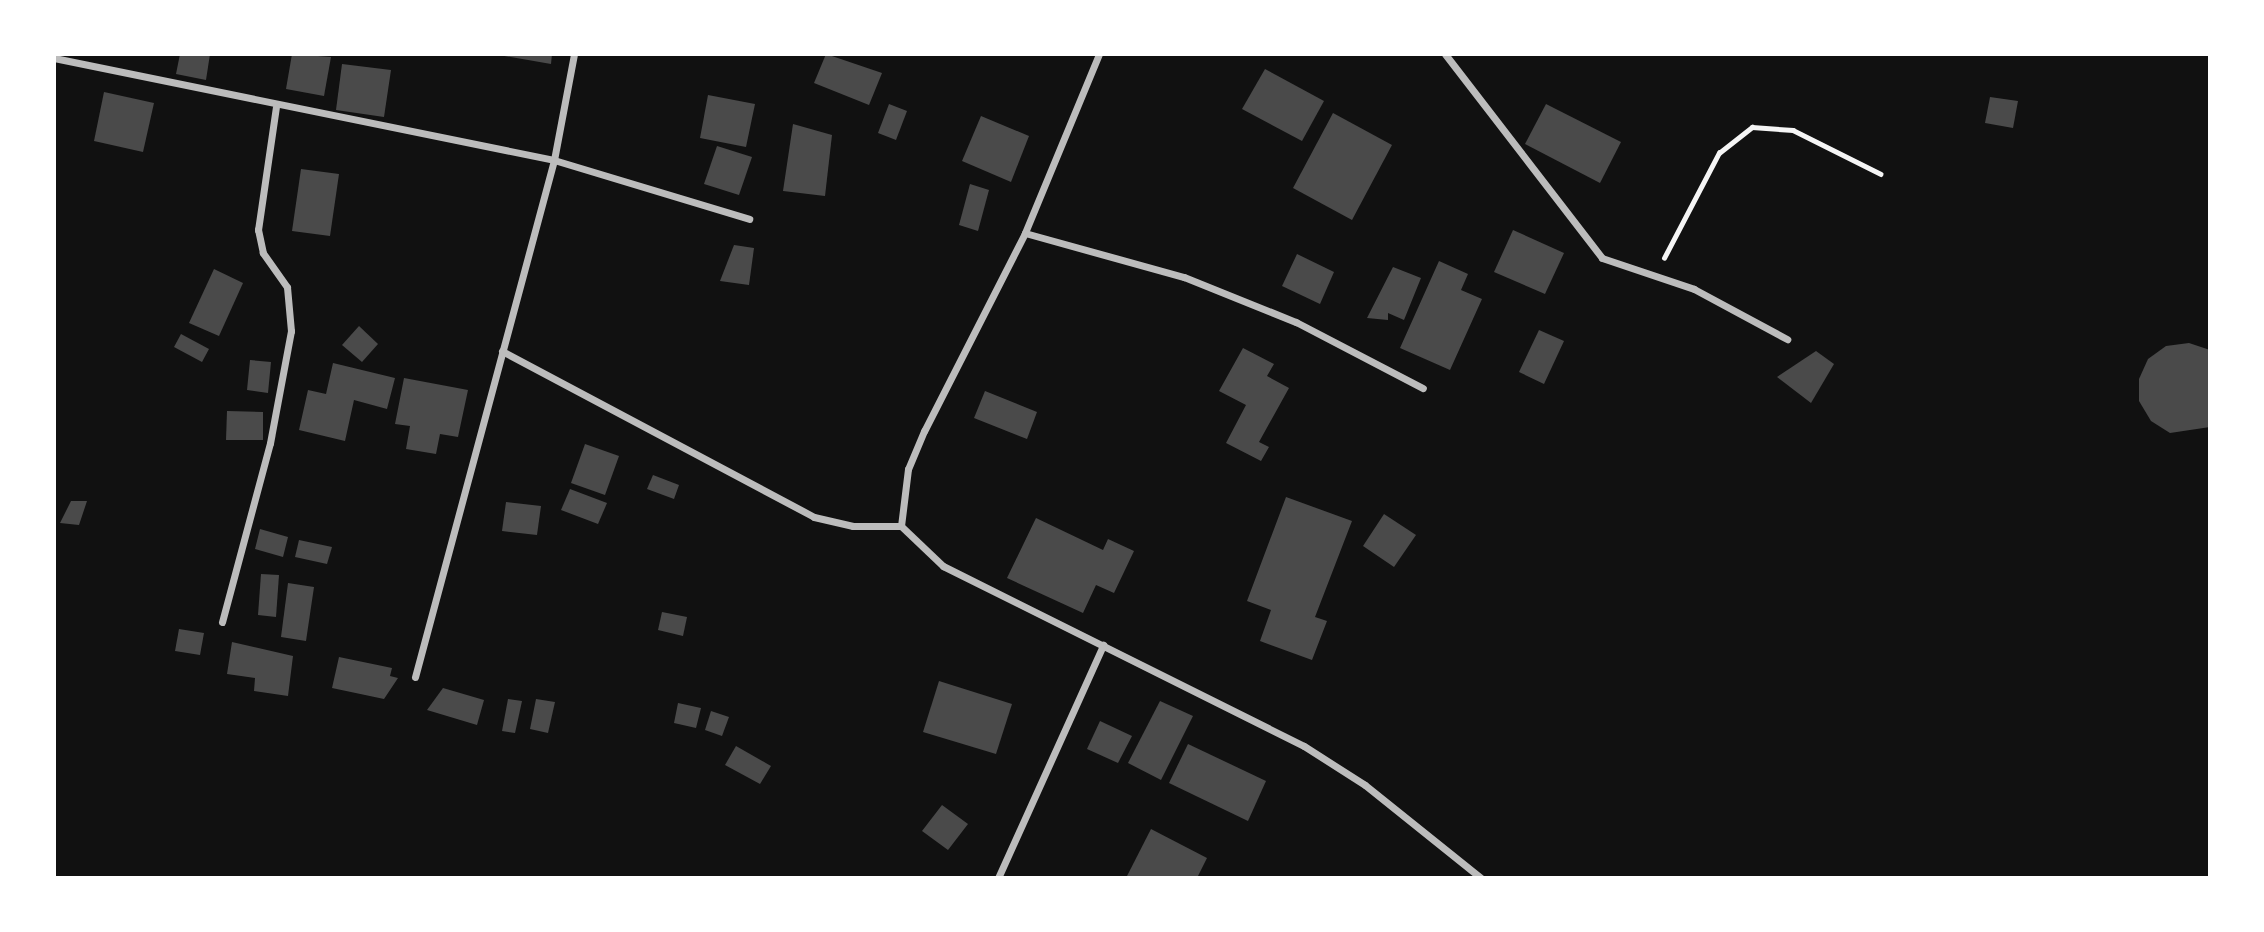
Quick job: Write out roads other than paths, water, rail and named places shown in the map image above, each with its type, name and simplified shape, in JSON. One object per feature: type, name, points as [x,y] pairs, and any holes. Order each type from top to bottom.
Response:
[{"type":"street","points":[[415,677],[554,160],[575,54]]},
{"type":"street","points":[[901,526],[908,469],[924,431],[1025,233],[1099,54]]},
{"type":"street","points":[[1446,54],[1602,258],[1654,276],[1787,339]]},
{"type":"street","points":[[54,58],[276,107],[554,160],[749,219]]},
{"type":"street","points":[[222,622],[270,443],[290,331],[287,287],[263,253],[258,230],[276,107]]},
{"type":"street","points":[[1025,233],[1184,277],[1296,322],[1423,388]]},
{"type":"street","points":[[502,351],[814,517],[901,526],[943,566],[1304,746],[1365,785],[1481,878]]},
{"type":"street","points":[[998,878],[1103,645]]}]
